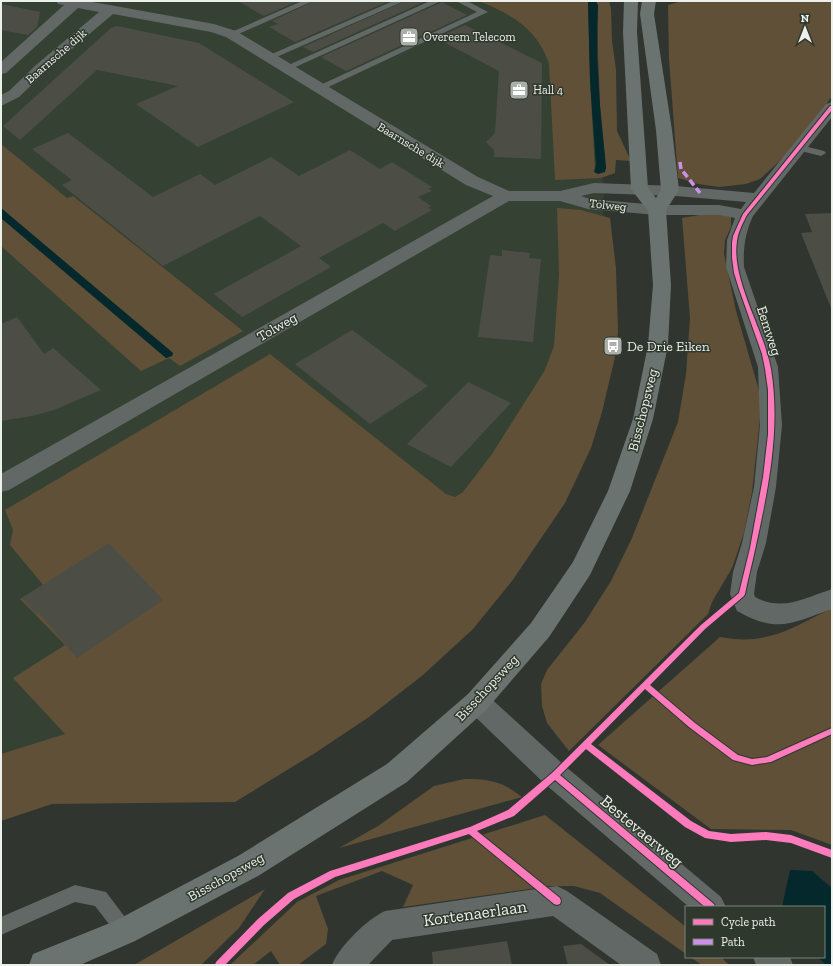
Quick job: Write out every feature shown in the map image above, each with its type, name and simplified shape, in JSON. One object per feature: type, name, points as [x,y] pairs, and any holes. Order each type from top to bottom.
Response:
[{"type":"main road","points":[[624,4],[617,16],[631,49],[640,189],[664,200]]},
{"type":"main road","name":"Bisschopsweg","points":[[44,965],[125,931],[248,866],[397,773],[477,702],[540,630],[582,568],[619,491],[643,419],[658,345],[662,285],[664,130],[652,52],[654,6]]},
{"type":"street","name":"Baarnsche dijk","points":[[1,70],[69,2],[214,28],[230,34],[269,57],[472,181],[506,196]]},
{"type":"street","name":"Baarnsche dijk","points":[[1,100],[14,94],[41,68],[110,9]]},
{"type":"street","name":"Eemweg","points":[[832,107],[751,207],[738,227],[734,242],[735,267],[768,366],[771,425],[765,487],[754,543],[745,572],[742,594],[746,604],[755,609],[768,614],[785,615],[832,599]]},
{"type":"street","name":"Tolweg","points":[[1,484],[506,196],[560,196],[594,188],[640,189]]},
{"type":"street","name":"Tolweg","points":[[560,196],[588,204],[664,200]]},
{"type":"street","points":[[750,197],[751,207],[719,210],[664,200],[750,197]]},
{"type":"street","name":"Bestevaerweg","points":[[477,702],[555,775],[710,906]]},
{"type":"street","name":"Kortenaerlaan","points":[[347,965],[385,926],[557,901],[646,965]]},
{"type":"street","points":[[769,958],[778,965]]},
{"type":"lane","points":[[230,34],[309,1]]},
{"type":"lane","points":[[269,57],[400,1]]},
{"type":"lane","points":[[286,68],[437,1]]},
{"type":"lane","points":[[319,88],[484,12],[460,1]]},
{"type":"lane","points":[[800,148],[821,153]]},
{"type":"lane","points":[[1,926],[75,893],[100,898],[125,931]]},
{"type":"shaded area","points":[[1,1],[578,1],[584,77],[604,188],[594,417],[1,794]]},
{"type":"shaded area","points":[[478,1],[588,1],[590,80],[595,170],[598,174],[606,168],[600,106],[596,1],[609,1],[611,8],[612,41],[616,70],[617,131],[631,161],[616,160],[615,173],[601,178],[555,180],[549,64],[544,52],[538,41],[530,32],[512,17]]},
{"type":"shaded area","points":[[682,1],[832,1],[832,96],[814,122],[787,154],[760,179],[746,184],[719,187],[698,184],[678,178],[669,59],[668,5]]},
{"type":"shaded area","points":[[1,144],[67,198],[73,196],[243,331],[180,366],[169,358],[141,371],[1,246],[1,218],[166,358],[172,356],[173,353],[1,208]]},
{"type":"shaded area","points":[[557,208],[581,210],[610,218],[616,268],[618,332],[615,357],[602,412],[591,448],[565,503],[512,581],[473,629],[423,675],[369,717],[315,753],[235,802],[52,804],[1,821],[1,754],[65,734],[13,678],[65,645],[20,599],[43,585],[10,545],[13,530],[5,510],[270,354],[446,494],[455,497],[463,492],[492,454],[545,370],[554,346],[559,275]]},
{"type":"shaded area","points":[[711,213],[731,217],[731,227],[725,240],[724,254],[736,311],[760,394],[760,419],[752,492],[744,533],[732,568],[712,602],[708,614],[569,751],[547,723],[542,706],[541,684],[547,670],[585,622],[611,581],[632,538],[678,422],[686,374],[690,318],[682,218]]},
{"type":"shaded area","points":[[832,608],[832,845],[791,830],[711,829],[598,745],[720,637],[752,639],[766,637],[791,628]]},
{"type":"shaded area","points":[[464,779],[488,780],[495,782],[508,787],[522,797],[339,848],[378,826],[434,786]]},
{"type":"shaded area","points":[[545,815],[685,926],[685,953],[600,893],[574,886],[550,886],[403,907],[413,885],[382,871],[316,896],[328,929],[326,944],[298,965],[280,965],[271,951],[253,965],[230,965],[297,902],[339,880]]},
{"type":"shaded area","points":[[265,889],[239,928],[201,965],[134,965]]},
{"type":"shaded area","points":[[692,958],[722,958],[729,965],[702,965]]},
{"type":"water","points":[[588,1],[596,1],[598,5],[597,55],[606,168],[605,172],[598,174],[594,172],[596,165],[590,80]]},
{"type":"water","points":[[1,208],[173,353],[172,356],[166,358],[1,218]]},
{"type":"water","points":[[790,870],[812,871],[832,888],[832,965],[826,965],[819,958],[825,958],[825,906],[782,906]]},
{"type":"building","points":[[238,1],[298,1],[264,16]]},
{"type":"building","points":[[314,1],[389,1],[295,42],[269,27],[278,24],[272,21]]},
{"type":"building","points":[[405,1],[426,1],[313,52],[303,47]]},
{"type":"building","points":[[442,2],[467,15],[346,71],[321,57]]},
{"type":"building","points":[[1,4],[40,12],[37,27],[28,35],[1,30]]},
{"type":"building","points":[[465,25],[542,63],[541,159],[494,157],[494,150],[486,142],[495,133],[499,71],[436,38]]},
{"type":"building","points":[[117,26],[199,43],[294,102],[198,147],[136,104],[178,86],[97,70],[20,140],[3,126],[111,28]]},
{"type":"building","points":[[68,133],[153,197],[200,174],[215,185],[271,157],[299,176],[350,150],[380,169],[392,162],[432,187],[428,189],[432,191],[418,197],[431,206],[428,208],[432,210],[395,231],[383,223],[319,258],[331,267],[242,317],[214,294],[301,246],[260,216],[163,266],[62,185],[72,180],[32,149]]},
{"type":"building","points":[[832,213],[831,308],[801,233],[812,232],[805,214]]},
{"type":"building","points":[[502,250],[530,253],[529,258],[541,259],[533,342],[478,337],[490,255],[502,256]]},
{"type":"building","points":[[17,317],[44,354],[53,348],[101,390],[54,410],[32,416],[1,421],[1,324]]},
{"type":"building","points":[[352,330],[428,386],[370,424],[295,364]]},
{"type":"building","points":[[468,382],[511,403],[451,467],[407,444]]},
{"type":"building","points":[[109,543],[163,600],[77,658],[39,613],[36,614],[22,598]]},
{"type":"building","points":[[507,941],[512,965],[433,965],[432,952]]},
{"type":"building","points":[[581,944],[610,965],[568,965],[563,946]]},
{"type":"marked path","points":[[680,162],[681,169],[700,193]]},
{"type":"cycle path","points":[[219,965],[261,922],[291,896],[333,874],[470,830],[511,813],[555,775],[703,627],[742,594],[763,499],[771,434],[771,412],[768,369],[765,354],[741,289],[734,258],[734,243],[738,229],[745,215],[832,107]]},
{"type":"cycle path","points":[[645,685],[692,725],[736,758],[752,762],[768,760],[832,731]]},
{"type":"cycle path","points":[[586,745],[688,824],[708,835],[731,838],[766,836],[791,839],[832,854]]},
{"type":"cycle path","points":[[555,775],[710,906]]},
{"type":"cycle path","points":[[470,830],[557,901]]},
{"type":"place","name":"Overeem Telecom","points":[[409,37]]},
{"type":"place","name":"Hall 4","points":[[519,90]]},
{"type":"place","name":"De Drie Eiken","points":[[613,346]]}]
